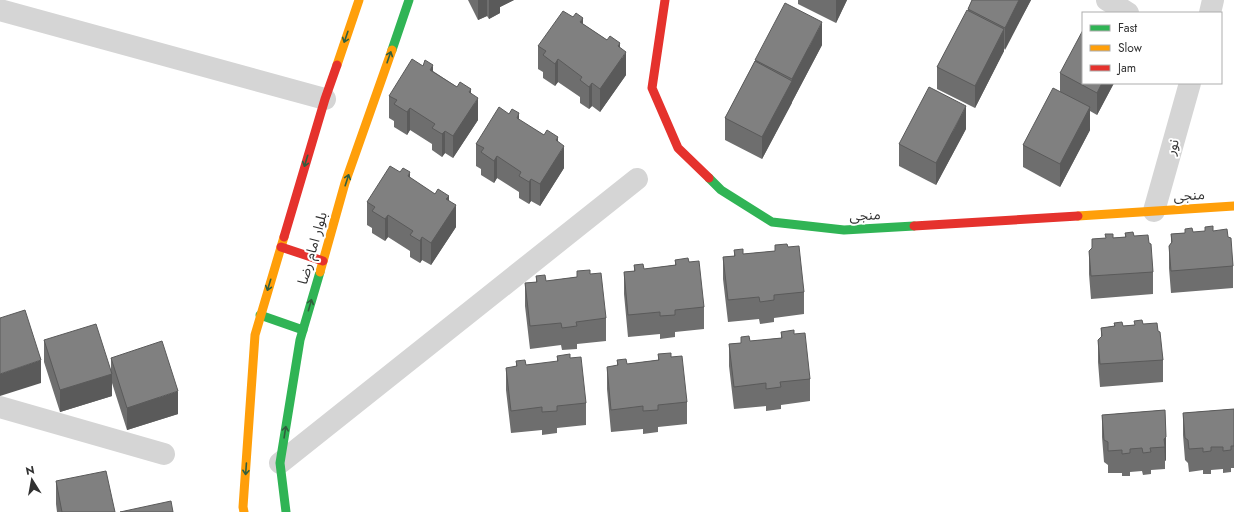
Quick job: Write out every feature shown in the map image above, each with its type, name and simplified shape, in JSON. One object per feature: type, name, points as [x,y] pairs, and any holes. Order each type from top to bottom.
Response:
[{"type":"street","points":[[244,512],[243,507],[255,334],[325,99],[359,0]]},
{"type":"street","name":"بلوار امام رضا","points":[[286,512],[280,464],[300,340],[345,183],[409,0]]},
{"type":"street","name":"منجی","points":[[664,0],[652,88],[678,148],[721,190],[772,222],[844,230],[1234,206]]},
{"type":"street","points":[[1107,0],[1126,12]]},
{"type":"street","points":[[1210,12],[1214,0]]},
{"type":"street","points":[[0,10],[325,99]]},
{"type":"street","name":"نور","points":[[1154,211],[1190,84]]},
{"type":"street","points":[[280,464],[637,179]]},
{"type":"street","points":[[281,247],[323,261]]},
{"type":"street","points":[[260,315],[303,330]]},
{"type":"street","points":[[0,407],[164,454]]},
{"type":"building","points":[[972,0],[1019,0],[1005,28],[968,9]]},
{"type":"building","points":[[785,3],[822,22],[792,79],[755,60]]},
{"type":"building","points":[[967,10],[1004,29],[975,86],[937,67]]},
{"type":"building","points":[[563,11],[573,17],[576,13],[583,18],[580,22],[607,40],[610,36],[620,43],[618,46],[626,52],[600,89],[592,83],[589,87],[580,80],[582,77],[558,59],[555,64],[543,55],[546,51],[538,46]]},
{"type":"building","points":[[1082,32],[1082,84],[1102,84],[1097,93],[1060,73]]},
{"type":"building","points":[[412,59],[423,66],[425,60],[433,65],[430,70],[457,87],[460,82],[471,89],[469,92],[478,98],[453,136],[445,131],[442,134],[432,128],[435,124],[410,108],[407,112],[394,104],[397,100],[389,96]]},
{"type":"building","points":[[755,61],[792,81],[762,137],[725,118]]},
{"type":"building","points":[[929,87],[966,106],[936,163],[899,144]]},
{"type":"building","points":[[1053,88],[1090,107],[1060,164],[1023,145]]},
{"type":"building","points":[[499,107],[509,114],[512,109],[519,113],[517,118],[544,135],[547,130],[558,137],[556,140],[564,146],[540,184],[531,179],[529,182],[519,176],[521,172],[497,156],[494,161],[481,152],[484,148],[476,144]]},
{"type":"building","points":[[390,166],[400,172],[403,168],[410,172],[408,176],[435,194],[438,189],[449,196],[446,199],[456,205],[431,243],[422,237],[420,241],[410,235],[413,231],[388,215],[385,219],[372,211],[375,207],[367,202]]},
{"type":"building","points":[[1213,226],[1213,231],[1227,229],[1228,237],[1231,238],[1233,266],[1171,271],[1169,246],[1172,242],[1171,234],[1185,233],[1185,229],[1192,228],[1193,232],[1205,231],[1205,227]]},
{"type":"building","points":[[1133,232],[1134,236],[1148,235],[1149,243],[1151,244],[1153,272],[1091,276],[1089,251],[1092,248],[1092,239],[1106,238],[1105,234],[1113,234],[1113,238],[1126,237],[1125,233]]},
{"type":"building","points":[[787,244],[788,247],[799,246],[804,292],[774,295],[774,300],[760,302],[759,297],[728,300],[723,257],[735,256],[734,250],[743,249],[743,254],[775,251],[775,245]]},
{"type":"building","points":[[688,258],[689,262],[699,261],[704,307],[675,310],[675,315],[660,316],[660,312],[628,315],[624,272],[635,271],[634,265],[643,264],[644,269],[676,265],[675,260]]},
{"type":"building","points":[[590,270],[590,274],[601,273],[606,318],[576,322],[577,326],[562,328],[561,323],[530,326],[525,283],[537,282],[536,276],[545,275],[546,281],[577,277],[577,271]]},
{"type":"building","points":[[25,310],[41,360],[0,374],[0,318]]},
{"type":"building","points":[[1142,320],[1143,324],[1157,323],[1158,331],[1160,332],[1163,360],[1100,364],[1098,340],[1102,336],[1101,328],[1115,326],[1114,323],[1122,322],[1123,326],[1135,325],[1134,321]]},
{"type":"building","points":[[96,324],[112,374],[60,390],[44,340]]},
{"type":"building","points":[[794,330],[794,334],[805,333],[810,379],[780,382],[781,387],[766,389],[766,383],[734,387],[729,344],[741,343],[741,337],[749,336],[750,341],[782,338],[781,332]]},
{"type":"building","points":[[162,341],[178,391],[127,408],[111,358]]},
{"type":"building","points":[[671,353],[671,357],[682,356],[687,402],[658,405],[658,410],[643,411],[643,406],[611,410],[607,367],[618,365],[617,360],[626,359],[627,364],[659,360],[658,354]]},
{"type":"building","points":[[570,354],[570,358],[581,357],[586,403],[557,406],[557,411],[542,412],[542,407],[511,411],[506,368],[517,366],[516,361],[525,360],[526,365],[558,361],[557,356]]},
{"type":"building","points":[[1234,409],[1234,446],[1231,446],[1231,450],[1223,451],[1223,447],[1211,447],[1211,451],[1203,452],[1203,448],[1189,449],[1188,440],[1185,438],[1183,413]]},
{"type":"building","points":[[1165,410],[1165,447],[1150,448],[1151,452],[1143,453],[1142,448],[1130,449],[1130,453],[1122,454],[1122,450],[1108,451],[1108,442],[1104,440],[1102,415]]},
{"type":"building","points":[[106,471],[115,512],[62,512],[56,481]]},
{"type":"building","points":[[171,501],[173,512],[120,512]]},
{"type":"traffic: fast","points":[[392,50],[409,0]]},
{"type":"traffic: fast","points":[[709,178],[721,190],[772,222],[844,230],[914,226]]},
{"type":"traffic: fast","points":[[286,512],[280,463],[300,340],[320,272]]},
{"type":"traffic: fast","points":[[260,315],[303,330]]},
{"type":"traffic: slow","points":[[337,65],[359,0]]},
{"type":"traffic: slow","points":[[320,272],[345,183],[392,50]]},
{"type":"traffic: slow","points":[[1078,216],[1234,206]]},
{"type":"traffic: slow","points":[[244,512],[243,507],[255,335],[284,237]]},
{"type":"traffic: jam","points":[[665,0],[652,88],[678,148],[709,178]]},
{"type":"traffic: jam","points":[[284,237],[325,99],[337,65]]},
{"type":"traffic: jam","points":[[914,226],[1078,216]]},
{"type":"traffic: jam","points":[[281,247],[323,261]]}]
